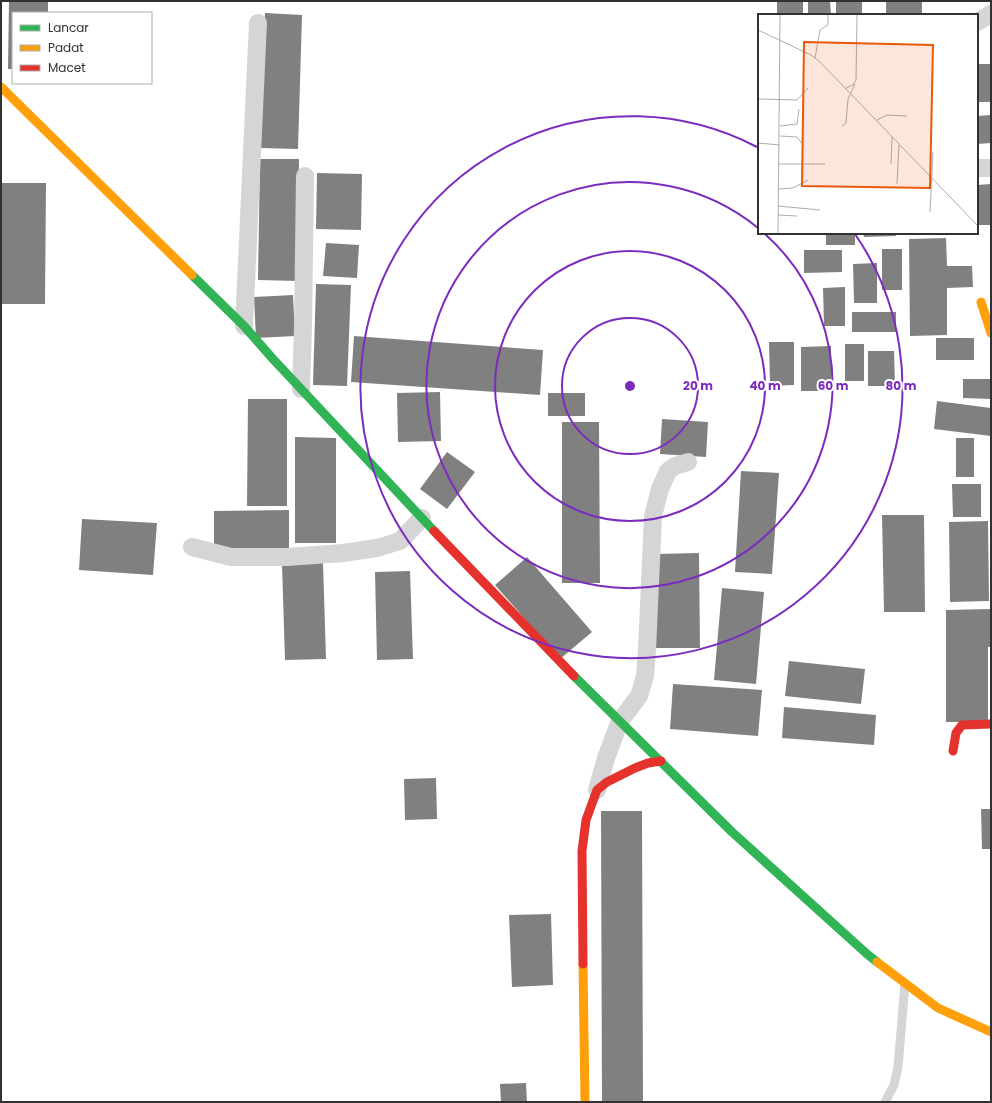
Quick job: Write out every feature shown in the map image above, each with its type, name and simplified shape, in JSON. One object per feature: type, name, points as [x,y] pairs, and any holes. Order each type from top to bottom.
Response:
[{"type":"street","points":[[978,21],[991,14]]},
{"type":"street","points":[[244,326],[258,23]]},
{"type":"street","points":[[1,87],[244,326],[422,518],[570,672],[738,837],[867,954],[938,1008],[991,1032]]},
{"type":"street","points":[[978,168],[991,168]]},
{"type":"street","points":[[302,389],[305,176]]},
{"type":"street","points":[[981,302],[991,333]]},
{"type":"street","points":[[585,1102],[582,851],[586,820],[597,790],[606,758],[620,721],[639,696],[645,676],[653,516],[668,471],[675,466],[688,462]]},
{"type":"street","points":[[192,547],[231,557],[287,557],[343,553],[377,548],[400,541],[422,518]]},
{"type":"street","points":[[953,751],[956,731],[962,725],[991,724]]},
{"type":"street","points":[[597,790],[607,782],[635,768],[648,763],[662,762]]},
{"type":"lane","points":[[885,1102],[894,1085],[898,1067],[905,983]]},
{"type":"building","points":[[9,1],[48,1],[48,12],[12,12],[12,69],[8,69]]},
{"type":"building","points":[[777,1],[803,1],[803,14],[777,14]]},
{"type":"building","points":[[808,1],[830,1],[831,14],[808,14]]},
{"type":"building","points":[[836,1],[862,1],[862,14],[836,14]]},
{"type":"building","points":[[886,1],[922,1],[922,14],[886,14]]},
{"type":"building","points":[[265,13],[302,15],[298,149],[260,148]]},
{"type":"building","points":[[978,64],[991,64],[991,102],[978,102]]},
{"type":"building","points":[[991,115],[991,143],[978,144],[978,116]]},
{"type":"building","points":[[260,159],[299,159],[298,281],[258,280]]},
{"type":"building","points":[[317,173],[362,174],[361,230],[316,229]]},
{"type":"building","points":[[1,183],[46,183],[45,304],[1,304]]},
{"type":"building","points":[[991,184],[991,225],[978,225],[978,185]]},
{"type":"building","points":[[826,234],[855,234],[855,245],[826,245]]},
{"type":"building","points":[[863,234],[896,234],[896,236],[864,237]]},
{"type":"building","points":[[946,238],[947,266],[972,266],[973,287],[947,288],[947,335],[910,336],[909,239]]},
{"type":"building","points":[[326,243],[359,245],[357,278],[323,276]]},
{"type":"building","points":[[882,249],[902,249],[902,290],[882,290]]},
{"type":"building","points":[[804,250],[842,250],[842,272],[804,273]]},
{"type":"building","points":[[877,263],[877,303],[854,303],[853,264]]},
{"type":"building","points":[[316,284],[351,285],[347,386],[313,385]]},
{"type":"building","points":[[845,287],[845,326],[824,326],[823,288]]},
{"type":"building","points":[[293,295],[295,336],[256,338],[254,297]]},
{"type":"building","points":[[852,312],[896,312],[896,332],[852,332]]},
{"type":"building","points":[[354,336],[543,350],[540,395],[351,382]]},
{"type":"building","points":[[936,338],[974,338],[974,360],[936,360]]},
{"type":"building","points":[[769,342],[794,342],[794,385],[770,386]]},
{"type":"building","points":[[845,344],[864,344],[864,381],[845,381]]},
{"type":"building","points":[[831,346],[831,391],[801,391],[801,347]]},
{"type":"building","points":[[868,351],[894,351],[895,386],[868,386]]},
{"type":"building","points":[[963,379],[991,379],[991,399],[963,398]]},
{"type":"building","points":[[440,392],[441,441],[398,442],[397,393]]},
{"type":"building","points":[[548,393],[585,393],[585,416],[548,416]]},
{"type":"building","points":[[248,399],[287,399],[287,506],[247,506]]},
{"type":"building","points":[[937,401],[991,408],[991,436],[934,429]]},
{"type":"building","points":[[662,419],[708,422],[706,457],[660,454]]},
{"type":"building","points":[[562,422],[599,422],[600,583],[562,583]]},
{"type":"building","points":[[295,437],[336,438],[336,543],[295,543]]},
{"type":"building","points":[[956,438],[974,438],[974,477],[956,477]]},
{"type":"building","points":[[447,452],[475,472],[447,509],[420,489]]},
{"type":"building","points":[[741,471],[779,473],[772,574],[735,572]]},
{"type":"building","points":[[952,484],[981,484],[981,517],[953,517]]},
{"type":"building","points":[[289,510],[289,548],[214,549],[214,511]]},
{"type":"building","points":[[882,515],[924,515],[925,612],[884,612]]},
{"type":"building","points":[[82,519],[157,523],[153,575],[79,570]]},
{"type":"building","points":[[988,521],[989,601],[950,602],[949,522]]},
{"type":"building","points":[[699,553],[700,648],[656,648],[655,554]]},
{"type":"building","points":[[527,557],[592,632],[560,659],[495,585]]},
{"type":"building","points":[[323,563],[326,659],[285,660],[282,564]]},
{"type":"building","points":[[410,571],[413,659],[377,660],[375,572]]},
{"type":"building","points":[[722,588],[764,592],[756,684],[714,680]]},
{"type":"building","points":[[991,609],[991,647],[988,647],[988,722],[946,722],[946,610]]},
{"type":"building","points":[[789,661],[865,669],[861,704],[785,696]]},
{"type":"building","points":[[673,684],[762,690],[758,736],[670,729]]},
{"type":"building","points":[[784,707],[876,715],[874,745],[782,738]]},
{"type":"building","points":[[436,778],[437,819],[405,820],[404,779]]},
{"type":"building","points":[[981,809],[991,809],[991,849],[982,849]]},
{"type":"building","points":[[601,811],[642,811],[643,1102],[602,1102]]},
{"type":"building","points":[[551,914],[553,985],[512,987],[509,915]]},
{"type":"building","points":[[526,1083],[527,1102],[501,1102],[500,1084]]},
{"type":"traffic: fast","points":[[192,275],[244,326],[434,531]]},
{"type":"traffic: fast","points":[[574,676],[732,832],[877,962]]},
{"type":"traffic: slow","points":[[1,87],[192,275]]},
{"type":"traffic: slow","points":[[981,302],[991,333]]},
{"type":"traffic: slow","points":[[877,962],[938,1008],[991,1032]]},
{"type":"traffic: slow","points":[[583,964],[585,1102]]},
{"type":"traffic: jam","points":[[434,531],[574,676]]},
{"type":"traffic: jam","points":[[953,751],[956,733],[962,725],[991,724]]},
{"type":"traffic: jam","points":[[583,964],[582,851],[586,820],[597,790],[607,782],[635,768],[648,763],[661,761]]}]
